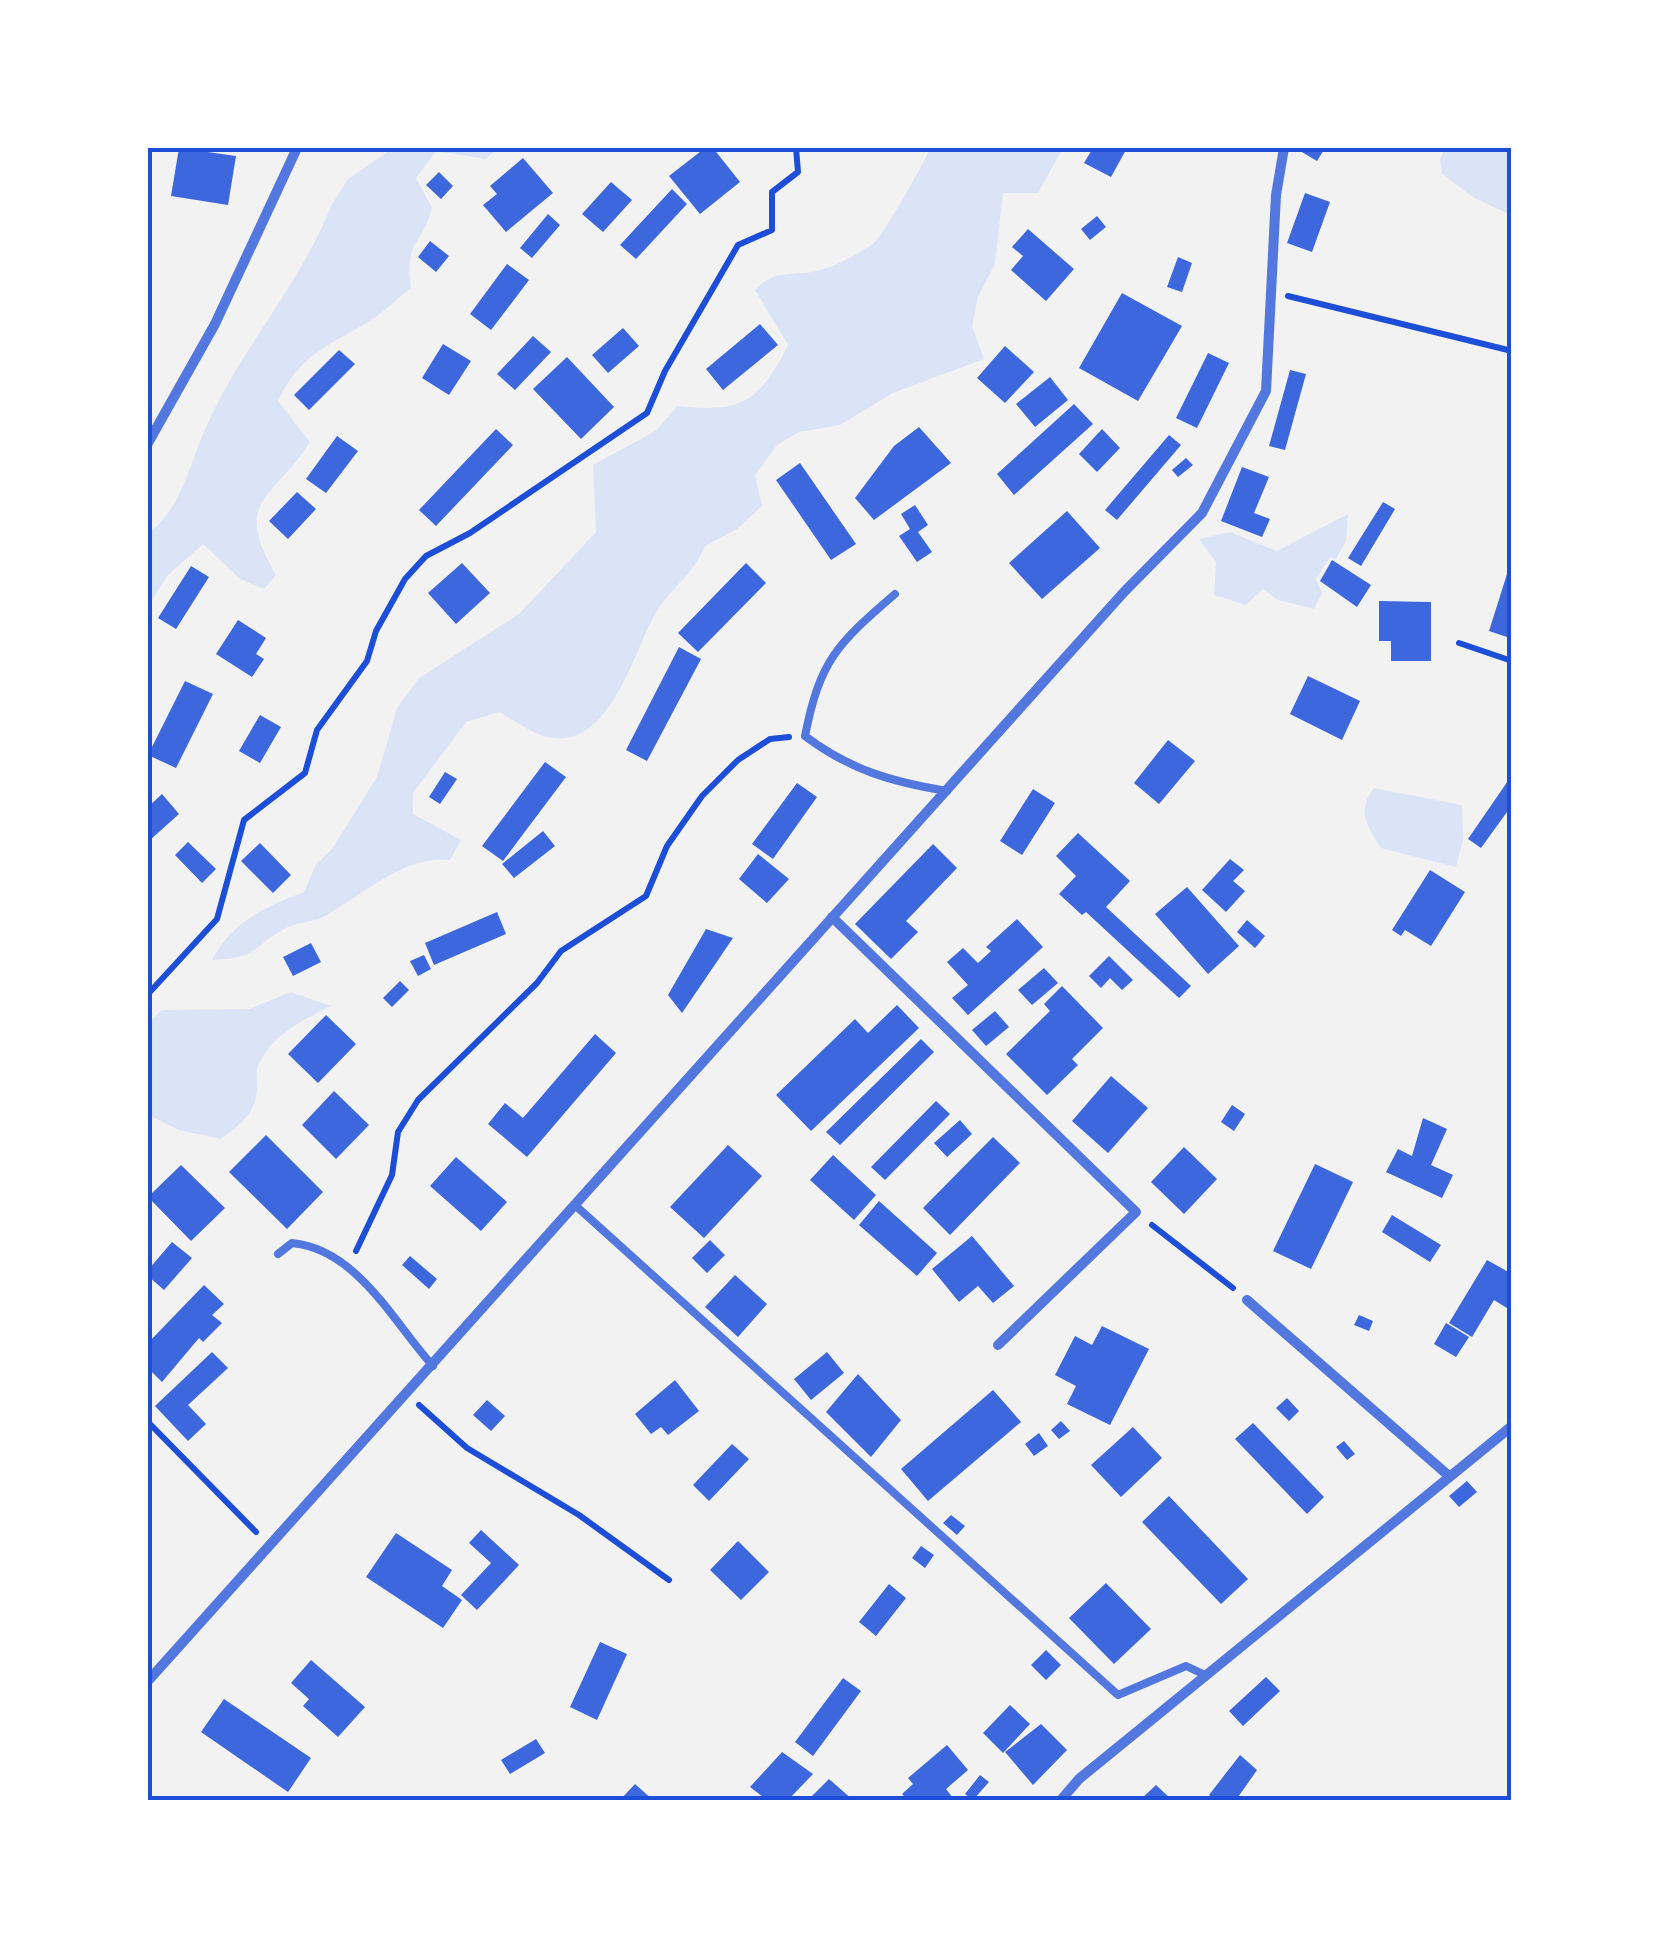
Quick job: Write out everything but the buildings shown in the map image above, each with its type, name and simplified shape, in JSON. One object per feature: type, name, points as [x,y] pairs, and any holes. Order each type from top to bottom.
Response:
[{"type":"street","points":[[148,443],[216,324],[297,148]]},
{"type":"street","points":[[148,1681],[1124,592],[1202,512],[1266,391],[1276,195],[1284,148]]},
{"type":"street","points":[[832,917],[1136,1212],[998,1345]]},
{"type":"street","points":[[1247,1300],[1450,1476]]},
{"type":"street","points":[[1061,1800],[1079,1779],[1203,1674],[1512,1426]]},
{"type":"lane","points":[[895,594],[842,641],[816,684],[805,736],[836,760],[887,782],[947,790]]},
{"type":"lane","points":[[576,1206],[1118,1695],[1186,1666],[1203,1674]]},
{"type":"lane","points":[[278,1254],[292,1243],[310,1245],[348,1270],[373,1290],[433,1366]]},
{"type":"path","points":[[148,994],[217,919],[244,820],[306,774],[317,730],[368,661],[376,632],[405,580],[426,556],[470,533],[647,413],[665,370],[738,245],[772,230],[772,192],[798,172],[796,148]]},
{"type":"path","points":[[1272,292],[1512,351]]},
{"type":"path","points":[[1458,643],[1512,661]]},
{"type":"path","points":[[348,1270],[392,1175],[398,1132],[418,1100],[538,983],[561,951],[646,896],[667,846],[702,796],[738,760],[770,738],[805,736]]},
{"type":"path","points":[[1136,1212],[1247,1300]]},
{"type":"path","points":[[407,1395],[467,1448],[578,1515],[669,1580]]},
{"type":"path","points":[[148,1422],[271,1547]]},
{"type":"shaded area","points":[[393,148],[498,148],[486,159],[436,151],[416,178],[432,208],[412,252],[411,288],[373,319],[307,361],[278,401],[310,442],[257,514],[263,550],[276,575],[264,589],[240,579],[203,544],[167,576],[148,606],[148,533],[177,498],[220,399],[303,263],[348,179]]},
{"type":"shaded area","points":[[930,148],[1063,148],[1038,193],[1003,193],[995,264],[978,297],[972,326],[984,359],[893,393],[840,425],[799,432],[777,445],[755,475],[762,506],[737,529],[705,546],[695,565],[655,614],[616,696],[587,730],[568,737],[547,737],[499,712],[466,722],[413,793],[413,814],[461,840],[450,860],[417,863],[325,916],[288,927],[248,954],[212,960],[240,925],[304,892],[316,864],[332,849],[377,777],[397,708],[419,678],[519,614],[596,532],[593,465],[657,430],[677,406],[717,408],[746,400],[757,392],[788,345],[755,290],[781,275],[812,272],[836,264],[875,242]]},
{"type":"shaded area","points":[[1445,148],[1511,148],[1511,215],[1474,198],[1442,174],[1440,159]]},
{"type":"shaded area","points":[[1348,514],[1346,541],[1336,559],[1330,557],[1316,579],[1322,593],[1314,609],[1278,600],[1263,589],[1246,605],[1214,595],[1216,562],[1199,539],[1230,532],[1277,551]]},
{"type":"shaded area","points":[[1374,788],[1462,805],[1463,840],[1456,867],[1381,848],[1365,811]]},
{"type":"shaded area","points":[[291,992],[331,1006],[289,1030],[271,1046],[257,1069],[253,1105],[234,1129],[221,1139],[179,1130],[148,1115],[148,1023],[162,1010],[249,1009]]}]
